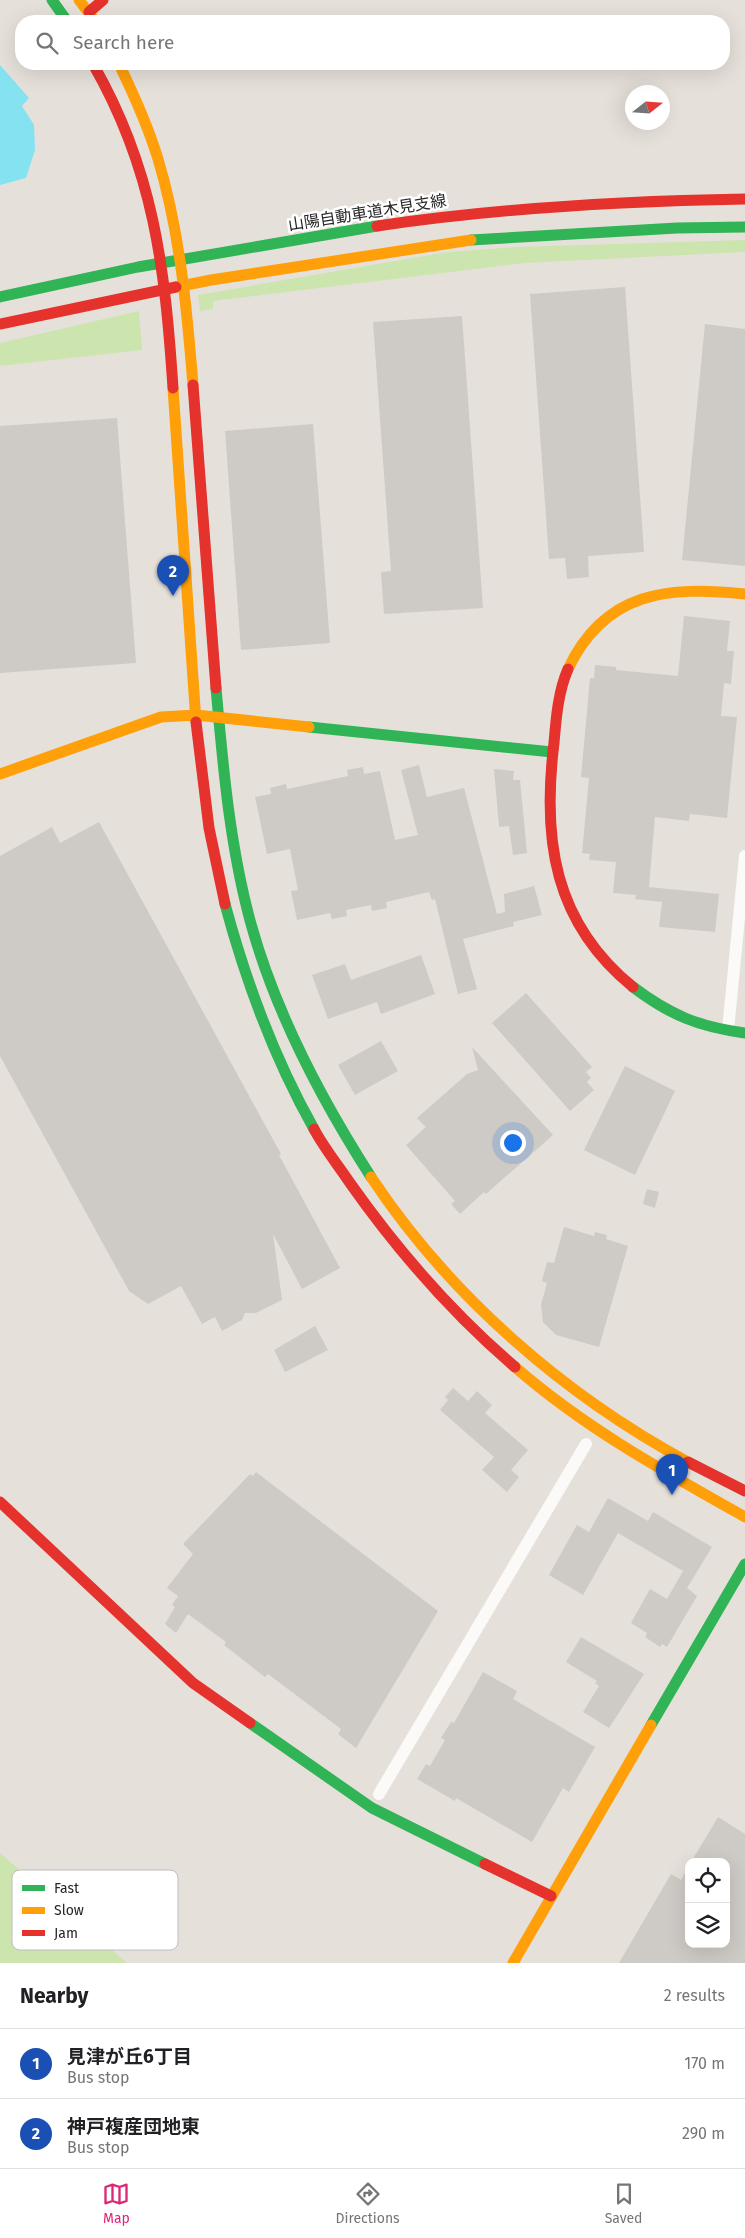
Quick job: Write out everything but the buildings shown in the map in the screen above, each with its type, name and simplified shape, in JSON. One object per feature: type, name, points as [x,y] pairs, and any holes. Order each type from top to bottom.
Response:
[{"type":"main road","points":[[52,0],[63,15]]},
{"type":"main road","points":[[79,0],[90,15]]},
{"type":"main road","points":[[93,15],[103,0]]},
{"type":"main road","points":[[96,70],[120,117],[142,173],[158,238],[167,303],[196,715],[208,827],[229,920],[253,995],[280,1061],[314,1129],[366,1207],[409,1262],[467,1323],[530,1380],[600,1432],[680,1481],[745,1517]]},
{"type":"main road","points":[[122,70],[141,109],[161,168],[180,260],[187,306],[218,718],[232,829],[249,916],[273,988],[300,1055],[334,1120],[382,1195],[424,1247],[482,1312],[544,1366],[609,1415],[690,1464],[745,1491]]},
{"type":"main road","name":"山陽自動車道木見支線","points":[[0,298],[138,267],[458,214],[666,200],[745,199]]},
{"type":"main road","points":[[0,324],[211,280],[457,241],[677,228],[745,227]]},
{"type":"main road","points":[[745,594],[699,590],[670,590],[636,600],[607,619],[584,643],[567,672],[559,705],[552,752],[549,799],[552,847],[560,883],[578,925],[599,955],[628,984],[664,1011],[703,1026],[745,1033]]},
{"type":"main road","points":[[0,774],[161,718],[196,715],[552,752]]},
{"type":"main road","points":[[0,1502],[193,1683],[372,1808],[552,1896]]},
{"type":"main road","points":[[513,1963],[745,1564]]},
{"type":"street","points":[[728,1030],[745,856]]},
{"type":"street","points":[[379,1794],[586,1444]]},
{"type":"green space","points":[[745,240],[745,252],[525,263],[213,301],[213,309],[200,311],[198,295],[448,252],[517,247]]},
{"type":"green space","points":[[139,311],[142,350],[0,366],[0,343]]},
{"type":"green space","points":[[0,1853],[20,1870],[12,1870],[12,1950],[112,1950],[127,1963],[0,1963]]},
{"type":"water","points":[[0,65],[29,98],[22,106],[34,125],[35,150],[26,178],[0,185]]},
{"type":"traffic: fast","points":[[52,0],[63,15]]},
{"type":"traffic: fast","points":[[0,297],[138,267],[377,226]]},
{"type":"traffic: fast","points":[[471,240],[677,228],[745,227]]},
{"type":"traffic: fast","points":[[216,688],[233,837],[244,895],[261,958],[273,991],[302,1055],[335,1117],[371,1177]]},
{"type":"traffic: fast","points":[[309,727],[552,752]]},
{"type":"traffic: fast","points":[[225,904],[242,962],[262,1019],[286,1075],[314,1129]]},
{"type":"traffic: fast","points":[[633,987],[660,1005],[686,1018],[713,1027],[745,1033]]},
{"type":"traffic: fast","points":[[651,1725],[745,1564]]},
{"type":"traffic: fast","points":[[250,1723],[372,1808],[485,1864]]},
{"type":"traffic: slow","points":[[79,0],[90,15]]},
{"type":"traffic: slow","points":[[122,70],[150,135],[166,187],[182,271],[193,385]]},
{"type":"traffic: slow","points":[[176,287],[471,240]]},
{"type":"traffic: slow","points":[[173,388],[196,722]]},
{"type":"traffic: slow","points":[[568,669],[583,643],[600,623],[620,609],[642,599],[690,591],[745,594]]},
{"type":"traffic: slow","points":[[0,774],[161,717],[196,715],[309,727]]},
{"type":"traffic: slow","points":[[371,1177],[402,1221],[436,1262],[473,1302],[513,1339],[554,1374],[597,1406],[688,1462]]},
{"type":"traffic: slow","points":[[515,1367],[569,1410],[626,1448],[745,1517]]},
{"type":"traffic: slow","points":[[513,1963],[651,1725]]},
{"type":"traffic: jam","points":[[89,12],[103,0]]},
{"type":"traffic: jam","points":[[96,70],[114,103],[130,142],[143,181],[153,221],[166,302],[173,388]]},
{"type":"traffic: jam","points":[[377,226],[515,210],[745,199]]},
{"type":"traffic: jam","points":[[0,324],[176,287]]},
{"type":"traffic: jam","points":[[193,385],[216,688]]},
{"type":"traffic: jam","points":[[568,669],[558,706],[551,779],[550,813],[553,846],[559,877],[570,907],[586,936],[606,962],[633,987]]},
{"type":"traffic: jam","points":[[196,722],[209,828],[225,904]]},
{"type":"traffic: jam","points":[[314,1129],[368,1208],[407,1257],[469,1325],[515,1367]]},
{"type":"traffic: jam","points":[[688,1462],[745,1491]]},
{"type":"traffic: jam","points":[[0,1502],[193,1683],[250,1723]]},
{"type":"traffic: jam","points":[[485,1864],[551,1896]]},
{"type":"place","name":"神戸複産団地東","points":[[173,596]]},
{"type":"place","name":"見津が丘6丁目","points":[[672,1495]]}]
